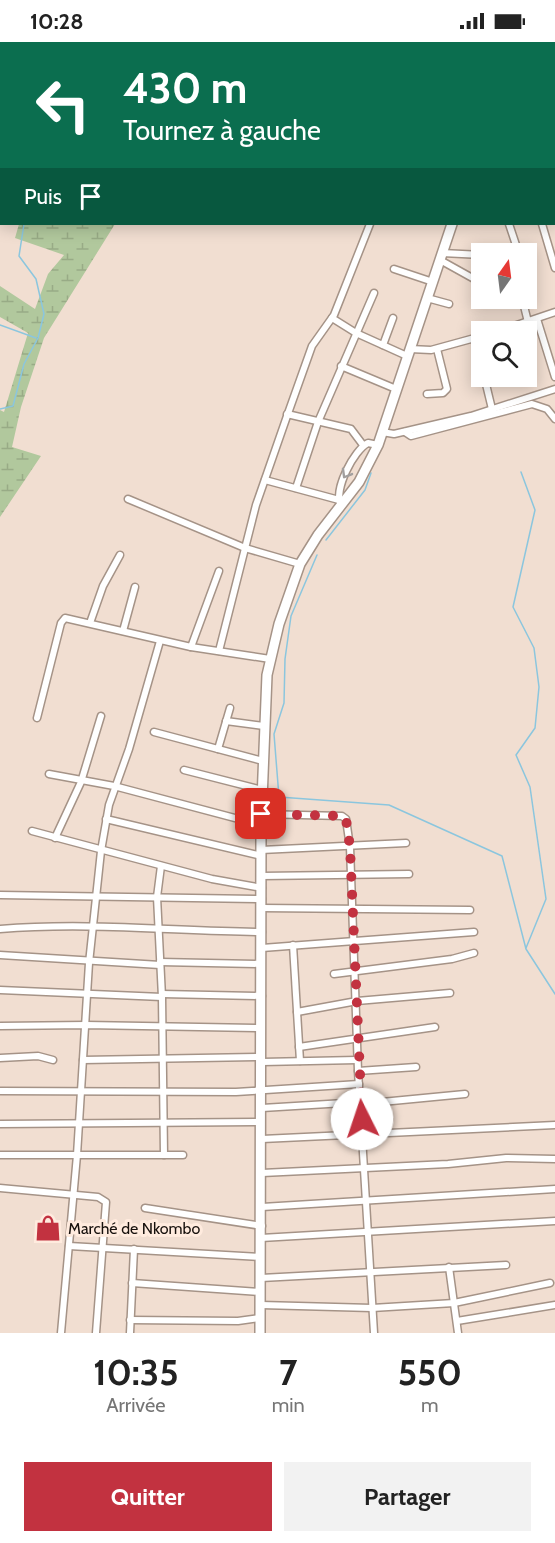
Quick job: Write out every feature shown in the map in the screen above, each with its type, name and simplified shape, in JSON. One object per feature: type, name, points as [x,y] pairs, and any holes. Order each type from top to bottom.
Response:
[{"type":"highway","points":[[260,1333],[261,814],[264,726],[270,659],[300,564],[340,502],[364,474],[378,445],[452,225]]},
{"type":"street","points":[[219,651],[245,548],[287,414],[312,346],[332,318],[365,240],[369,225]]},
{"type":"street","points":[[509,225],[515,243]]},
{"type":"street","points":[[542,225],[555,268]]},
{"type":"street","points":[[441,257],[471,256]]},
{"type":"street","points":[[441,257],[471,277]]},
{"type":"street","points":[[394,268],[432,282]]},
{"type":"street","points":[[296,488],[318,422],[374,293]]},
{"type":"street","points":[[427,298],[449,304]]},
{"type":"street","points":[[531,321],[555,312]]},
{"type":"street","points":[[332,318],[356,333],[409,353],[437,349],[471,339]]},
{"type":"street","points":[[383,345],[393,318]]},
{"type":"street","points":[[537,319],[555,377]]},
{"type":"street","points":[[427,394],[443,393],[447,389],[437,349]]},
{"type":"street","points":[[341,366],[396,389]]},
{"type":"street","points":[[487,387],[492,410]]},
{"type":"street","points":[[471,418],[555,389]]},
{"type":"street","points":[[382,432],[394,434],[405,432],[411,436],[471,418],[531,404],[547,409],[555,419]]},
{"type":"street","points":[[287,414],[351,429],[363,445]]},
{"type":"street","points":[[265,480],[340,502],[341,482],[363,445],[372,443],[378,445]]},
{"type":"street","points":[[128,499],[245,548],[300,564]]},
{"type":"street","points":[[90,623],[104,586],[120,555]]},
{"type":"street","points":[[191,647],[219,571]]},
{"type":"street","points":[[123,631],[135,587]]},
{"type":"street","points":[[37,718],[63,620],[68,617],[191,647],[270,659]]},
{"type":"street","points":[[61,1333],[80,1122],[89,963],[101,851],[114,786],[129,749],[160,640]]},
{"type":"street","points":[[218,749],[230,708]]},
{"type":"street","points":[[55,838],[81,782],[101,716]]},
{"type":"street","points":[[226,721],[264,726]]},
{"type":"street","points":[[154,732],[263,760]]},
{"type":"street","points":[[184,770],[262,790]]},
{"type":"street","points":[[49,774],[81,782],[114,786],[261,825]]},
{"type":"street","points":[[261,814],[342,816],[346,819],[350,847],[357,1001],[358,1084],[374,1333]]},
{"type":"street","points":[[106,819],[261,853],[406,843]]},
{"type":"street","points":[[32,831],[161,866],[262,888]]},
{"type":"street","points":[[161,866],[157,897],[164,1058],[164,1155]]},
{"type":"street","points":[[262,876],[409,874]]},
{"type":"street","points":[[0,895],[157,897],[352,909],[470,910]]},
{"type":"street","points":[[0,929],[41,926],[158,927],[262,932]]},
{"type":"street","points":[[262,948],[474,932]]},
{"type":"street","points":[[293,945],[300,1061]]},
{"type":"street","points":[[334,974],[452,959],[474,953]]},
{"type":"street","points":[[0,955],[89,963],[261,964]]},
{"type":"street","points":[[0,990],[262,996]]},
{"type":"street","points":[[297,1012],[357,1001],[450,993]]},
{"type":"street","points":[[0,1026],[86,1024],[261,1028]]},
{"type":"street","points":[[299,1047],[435,1027]]},
{"type":"street","points":[[0,1058],[38,1056],[53,1060]]},
{"type":"street","points":[[83,1060],[164,1058],[357,1060]]},
{"type":"street","points":[[358,1071],[416,1066]]},
{"type":"street","points":[[0,1091],[262,1091],[358,1084]]},
{"type":"street","points":[[262,1108],[465,1095]]},
{"type":"street","points":[[0,1124],[262,1122]]},
{"type":"street","points":[[262,1139],[555,1125]]},
{"type":"street","points":[[0,1155],[183,1155]]},
{"type":"street","points":[[262,1173],[506,1158],[555,1159]]},
{"type":"street","points":[[0,1188],[102,1198],[106,1202],[96,1333]]},
{"type":"street","points":[[262,1207],[555,1189]]},
{"type":"street","points":[[145,1208],[261,1226]]},
{"type":"street","points":[[261,1238],[367,1234],[555,1221]]},
{"type":"street","points":[[69,1246],[261,1257]]},
{"type":"street","points":[[130,1333],[134,1249]]},
{"type":"street","points":[[261,1278],[371,1274],[506,1265]]},
{"type":"street","points":[[449,1267],[458,1333],[452,1333]]},
{"type":"street","points":[[132,1283],[261,1292]]},
{"type":"street","points":[[261,1305],[372,1308],[454,1303],[550,1283]]},
{"type":"street","points":[[457,1320],[555,1305]]},
{"type":"street","points":[[130,1320],[238,1321],[261,1318]]},
{"type":"green space","points":[[19,225],[114,225],[44,338],[21,407],[12,447],[41,456],[0,517],[0,410],[4,412],[28,333],[0,317],[0,286],[35,309],[48,274],[64,255],[15,238]]},
{"type":"waterway","points":[[0,409],[13,406],[24,364],[38,338],[44,314],[36,279],[19,256],[24,225]]},
{"type":"waterway","points":[[0,325],[36,338]]},
{"type":"waterway","points":[[521,472],[535,510],[513,607],[534,648],[539,687],[535,728],[516,755],[530,787],[546,899],[526,948]]},
{"type":"waterway","points":[[326,540],[365,490],[371,473]]},
{"type":"waterway","points":[[317,555],[291,616],[285,659],[284,703],[274,734],[279,797],[389,805],[502,856],[526,949],[555,994]]},
{"type":"place","name":"Marché de Nkombo","points":[[48,1228]]},
{"type":"route","points":[[261,814],[342,816],[346,819],[350,847],[358,1084],[362,1119]]}]
